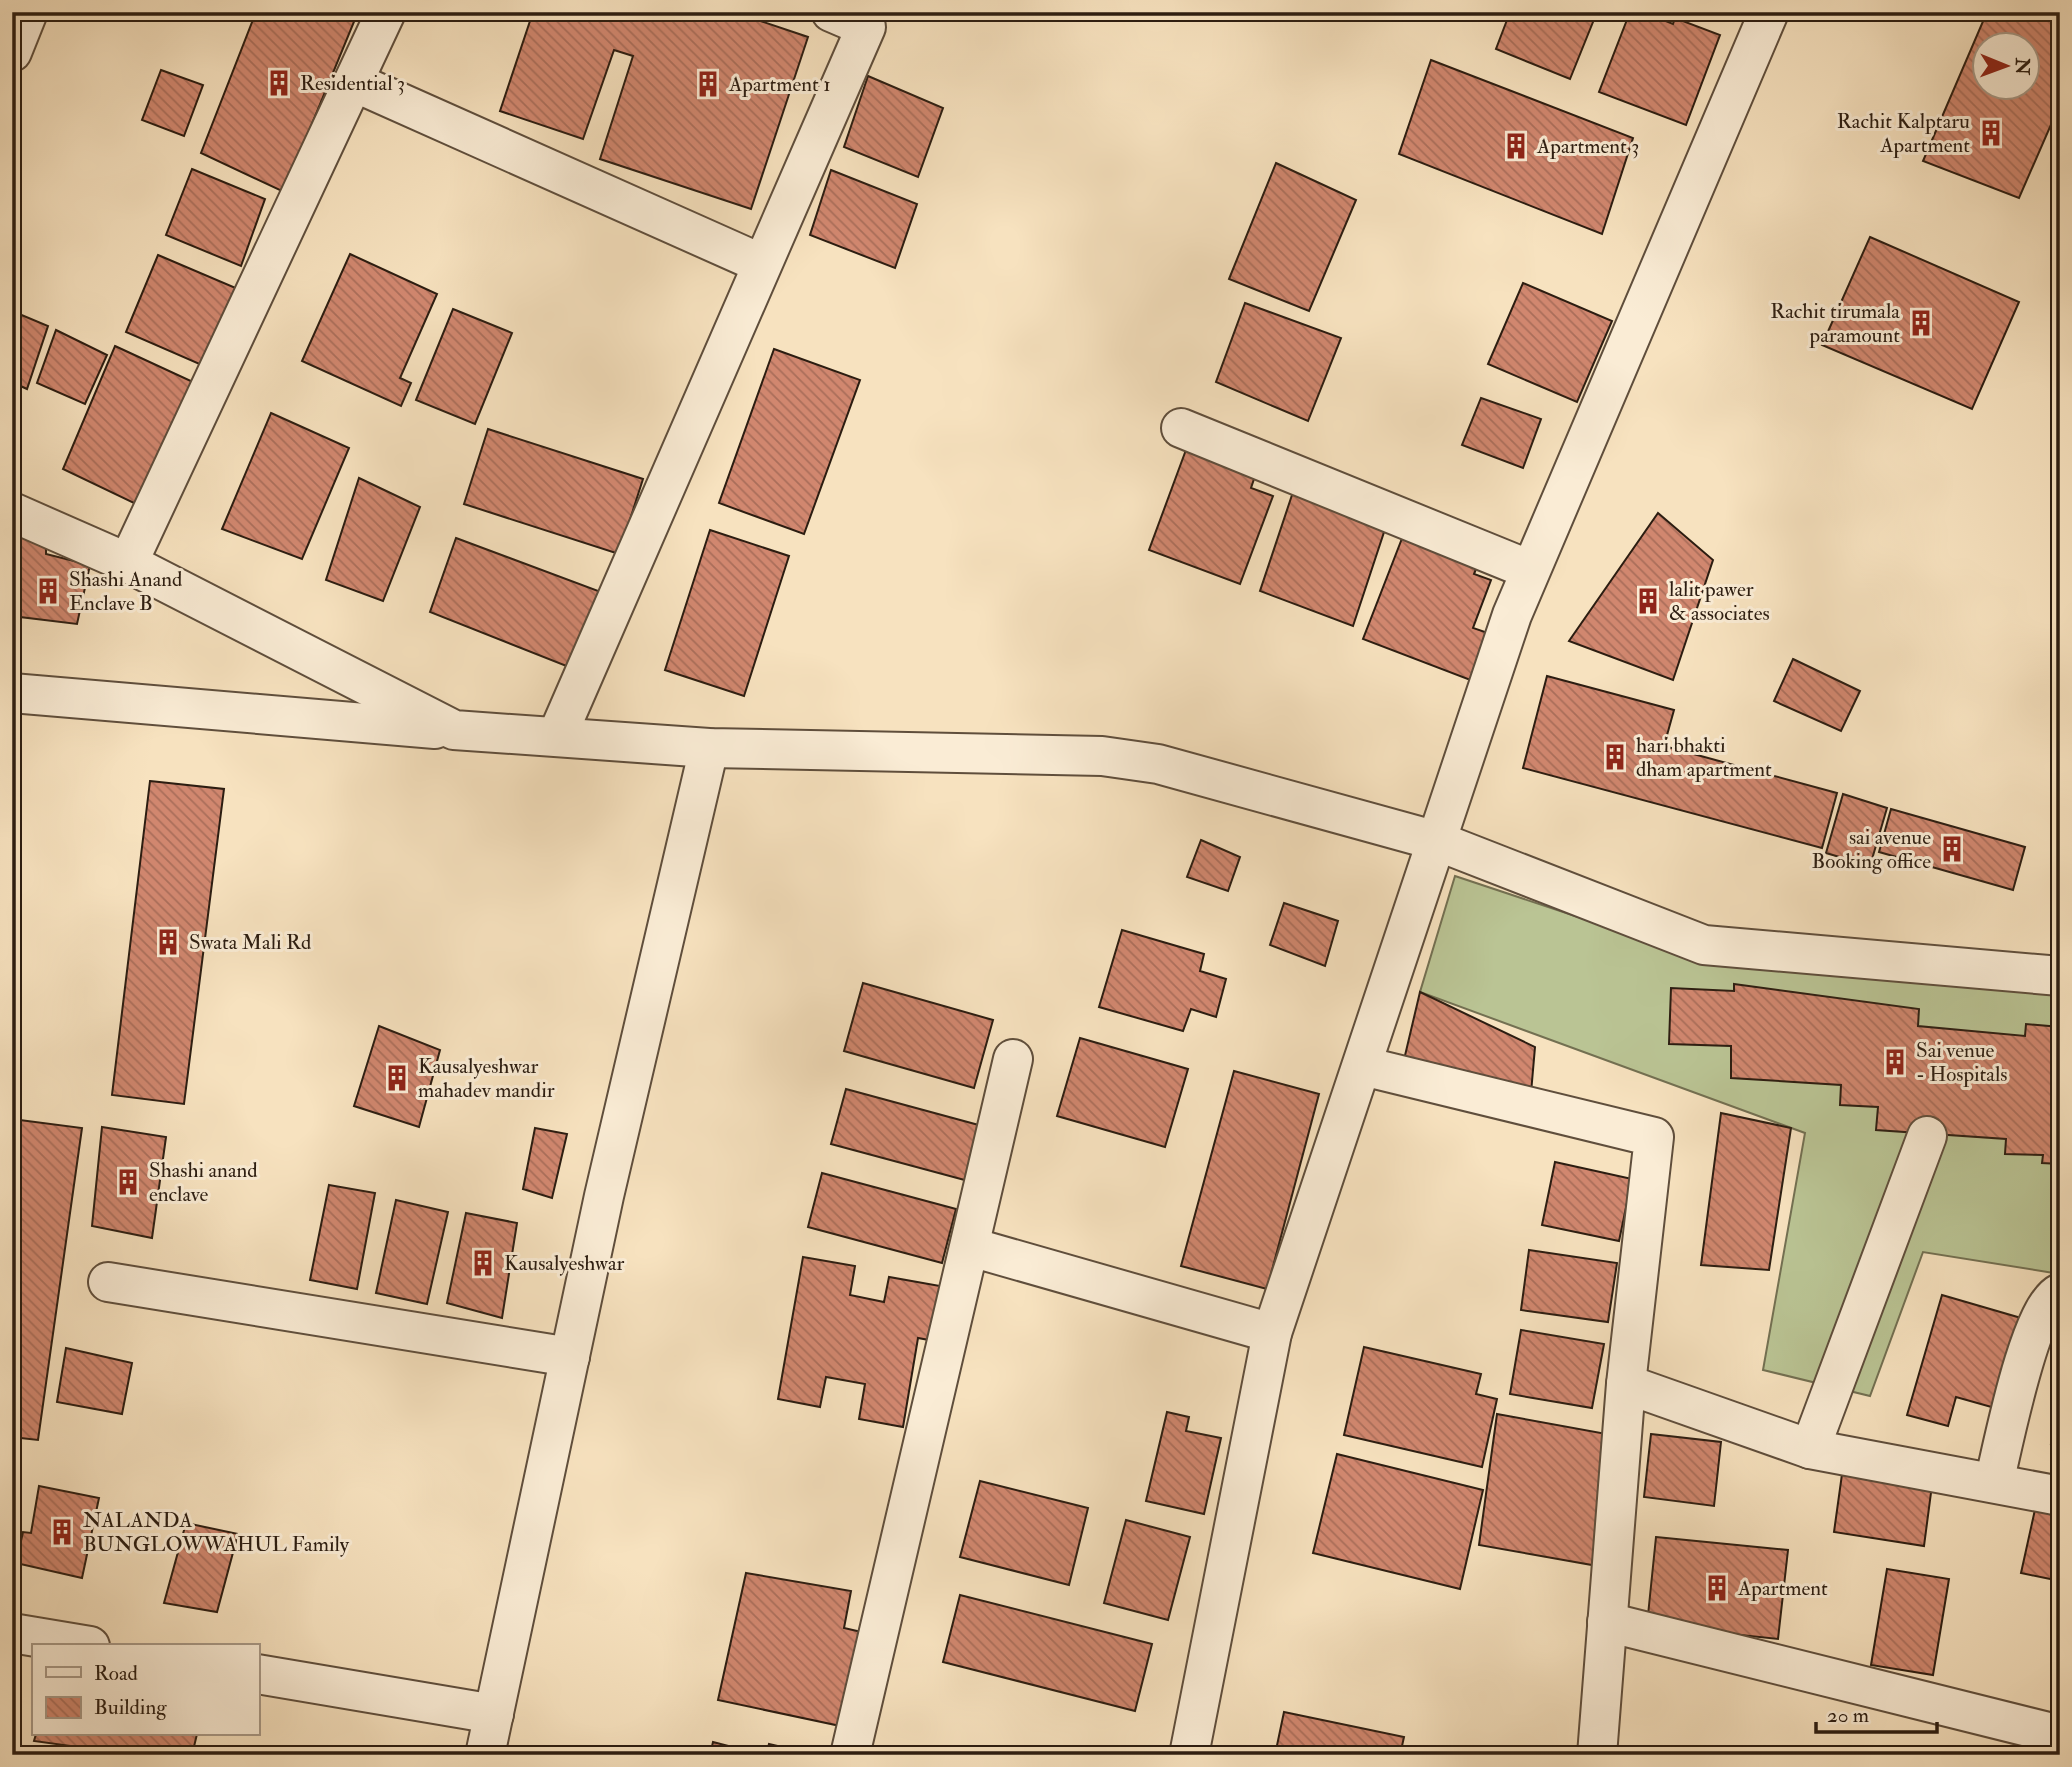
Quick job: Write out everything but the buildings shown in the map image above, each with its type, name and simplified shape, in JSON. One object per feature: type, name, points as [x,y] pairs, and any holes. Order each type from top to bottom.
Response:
[{"type":"street","points":[[12,52],[29,12]]},
{"type":"street","points":[[128,563],[386,12]]},
{"type":"street","points":[[557,736],[866,27],[831,12]]},
{"type":"street","points":[[1189,1755],[1272,1333],[1512,615],[1769,12]]},
{"type":"street","points":[[354,82],[762,264]]},
{"type":"street","points":[[1181,428],[1531,570]]},
{"type":"street","points":[[12,512],[128,563],[454,730]]},
{"type":"street","points":[[12,693],[454,730],[709,748],[1102,755],[1158,764],[1437,841],[1704,945],[2060,976]]},
{"type":"street","points":[[485,1755],[604,1196],[709,748]]},
{"type":"street","points":[[850,1755],[926,1421],[971,1247],[1013,1059]]},
{"type":"street","points":[[1363,1066],[1654,1138],[1626,1384],[1597,1755]]},
{"type":"street","points":[[1810,1449],[1927,1136]]},
{"type":"street","points":[[971,1247],[1272,1333]]},
{"type":"street","points":[[108,1282],[570,1357]]},
{"type":"street","points":[[1994,1483],[2034,1328],[2052,1297],[2060,1293]]},
{"type":"street","points":[[1626,1384],[1810,1449],[2060,1496]]},
{"type":"street","points":[[1607,1622],[2060,1735]]},
{"type":"street","points":[[12,1633],[78,1644]]},
{"type":"street","points":[[259,1674],[494,1714]]},
{"type":"green space","points":[[1455,876],[1659,944],[2060,983],[2060,1274],[1923,1252],[1870,1396],[1763,1370],[1805,1133],[1420,992]]},
{"type":"place","name":"Residential 3","points":[[279,83]]},
{"type":"place","name":"Apartment 1","points":[[708,84]]},
{"type":"place","name":"Rachit Kalptaru Apartment","points":[[1991,133]]},
{"type":"place","name":"Apartment 3","points":[[1516,146]]},
{"type":"place","name":"Rachit tirumala paramount","points":[[1921,323]]},
{"type":"place","name":"Shashi Anand Enclave B","points":[[48,591]]},
{"type":"place","name":"lalit pawer & associates","points":[[1648,601]]},
{"type":"place","name":"hari bhakti dham apartment","points":[[1615,757]]},
{"type":"place","name":"sai avenue Booking office","points":[[1952,849]]},
{"type":"place","name":"Swata Mali Rd","points":[[168,942]]},
{"type":"place","name":"Sai venue - Hospitals","points":[[1895,1062]]},
{"type":"place","name":"Kausalyeshwar mahadev mandir","points":[[397,1078]]},
{"type":"place","name":"Shashi anand enclave","points":[[128,1182]]},
{"type":"place","name":"Kausalyeshwar","points":[[483,1263]]},
{"type":"place","name":"NALANDA BUNGLOWWAHUL Family","points":[[62,1532]]},
{"type":"place","name":"Apartment","points":[[1717,1588]]}]
